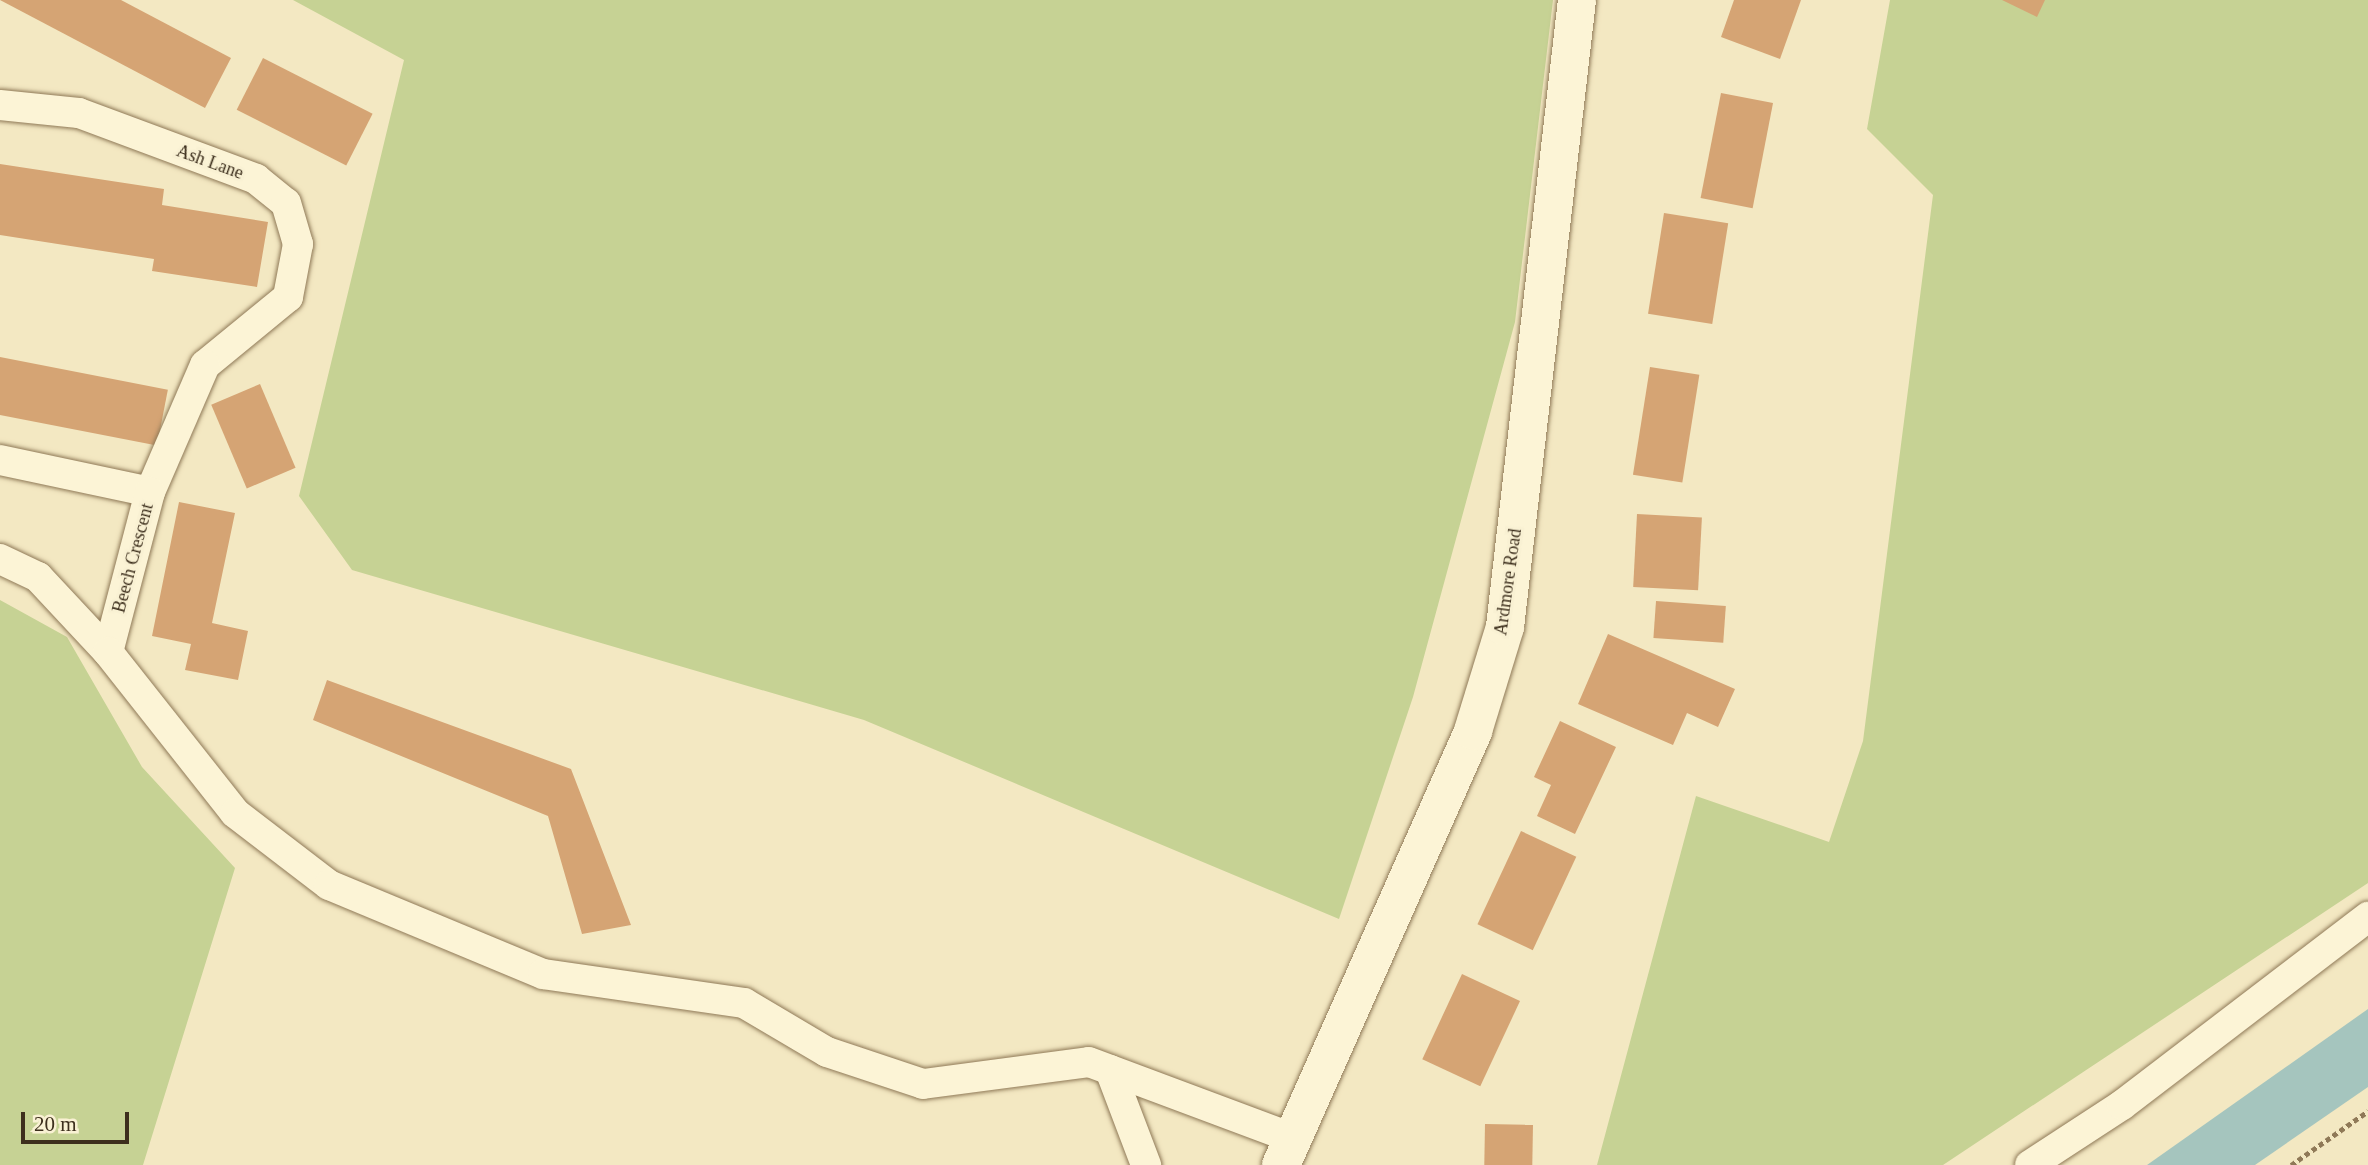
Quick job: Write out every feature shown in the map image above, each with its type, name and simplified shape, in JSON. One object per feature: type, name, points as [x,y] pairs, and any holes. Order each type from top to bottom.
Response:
[{"type":"street","name":"Ardmore Road","points":[[1286,1151],[1472,731],[1505,627],[1577,0]]},
{"type":"street","name":"Ash Lane","points":[[0,105],[79,113],[256,179],[286,203],[298,244],[288,297],[205,365],[150,492]]},
{"type":"street","name":"Beech Crescent","points":[[0,460],[150,492],[108,652]]},
{"type":"street","points":[[0,559],[38,576],[108,652],[235,813],[329,885],[543,974],[744,1003],[828,1052],[923,1084],[1089,1062],[1286,1151]]},
{"type":"street","points":[[2030,1165],[2122,1105],[2368,917]]},
{"type":"street","points":[[1110,1070],[1146,1165]]},
{"type":"path","points":[[2291,1165],[2368,1111]]},
{"type":"green space","points":[[293,0],[1553,0],[1515,322],[1413,697],[1339,919],[864,720],[352,570],[299,496],[404,60]]},
{"type":"green space","points":[[1890,0],[2368,0],[2368,883],[1943,1165],[1597,1165],[1696,796],[1829,842],[1863,741],[1933,195],[1867,129]]},
{"type":"green space","points":[[0,600],[67,637],[142,767],[235,868],[143,1165],[0,1165]]},
{"type":"water","points":[[2368,1009],[2368,1087],[2255,1165],[2147,1165]]},
{"type":"building","points":[[0,0],[121,0],[231,58],[205,108]]},
{"type":"building","points":[[1734,0],[1801,0],[1780,59],[1721,37]]},
{"type":"building","points":[[2002,0],[2045,0],[2037,17]]},
{"type":"building","points":[[263,58],[373,114],[346,166],[237,110]]},
{"type":"building","points":[[1721,93],[1773,103],[1753,208],[1701,198]]},
{"type":"building","points":[[0,164],[164,189],[162,205],[268,222],[257,287],[152,271],[154,259],[0,235]]},
{"type":"building","points":[[1664,213],[1728,223],[1712,324],[1648,314]]},
{"type":"building","points":[[0,357],[168,390],[157,446],[0,415]]},
{"type":"building","points":[[1650,367],[1699,375],[1682,482],[1633,475]]},
{"type":"building","points":[[260,384],[296,468],[247,488],[211,405]]},
{"type":"building","points":[[179,502],[235,513],[212,623],[248,631],[238,680],[185,670],[191,644],[152,636]]},
{"type":"building","points":[[1637,514],[1702,517],[1698,590],[1633,587]]},
{"type":"building","points":[[1656,601],[1726,606],[1723,643],[1653,638]]},
{"type":"building","points":[[1608,634],[1735,689],[1718,727],[1687,713],[1673,745],[1578,704]]},
{"type":"building","points":[[327,680],[571,769],[631,925],[582,934],[548,816],[313,720]]},
{"type":"building","points":[[1560,721],[1616,747],[1575,834],[1537,816],[1551,785],[1534,777]]},
{"type":"building","points":[[1521,831],[1576,857],[1533,950],[1477,924]]},
{"type":"building","points":[[1462,974],[1520,1001],[1480,1086],[1422,1059]]},
{"type":"building","points":[[1485,1124],[1533,1125],[1532,1165],[1484,1165]]}]
